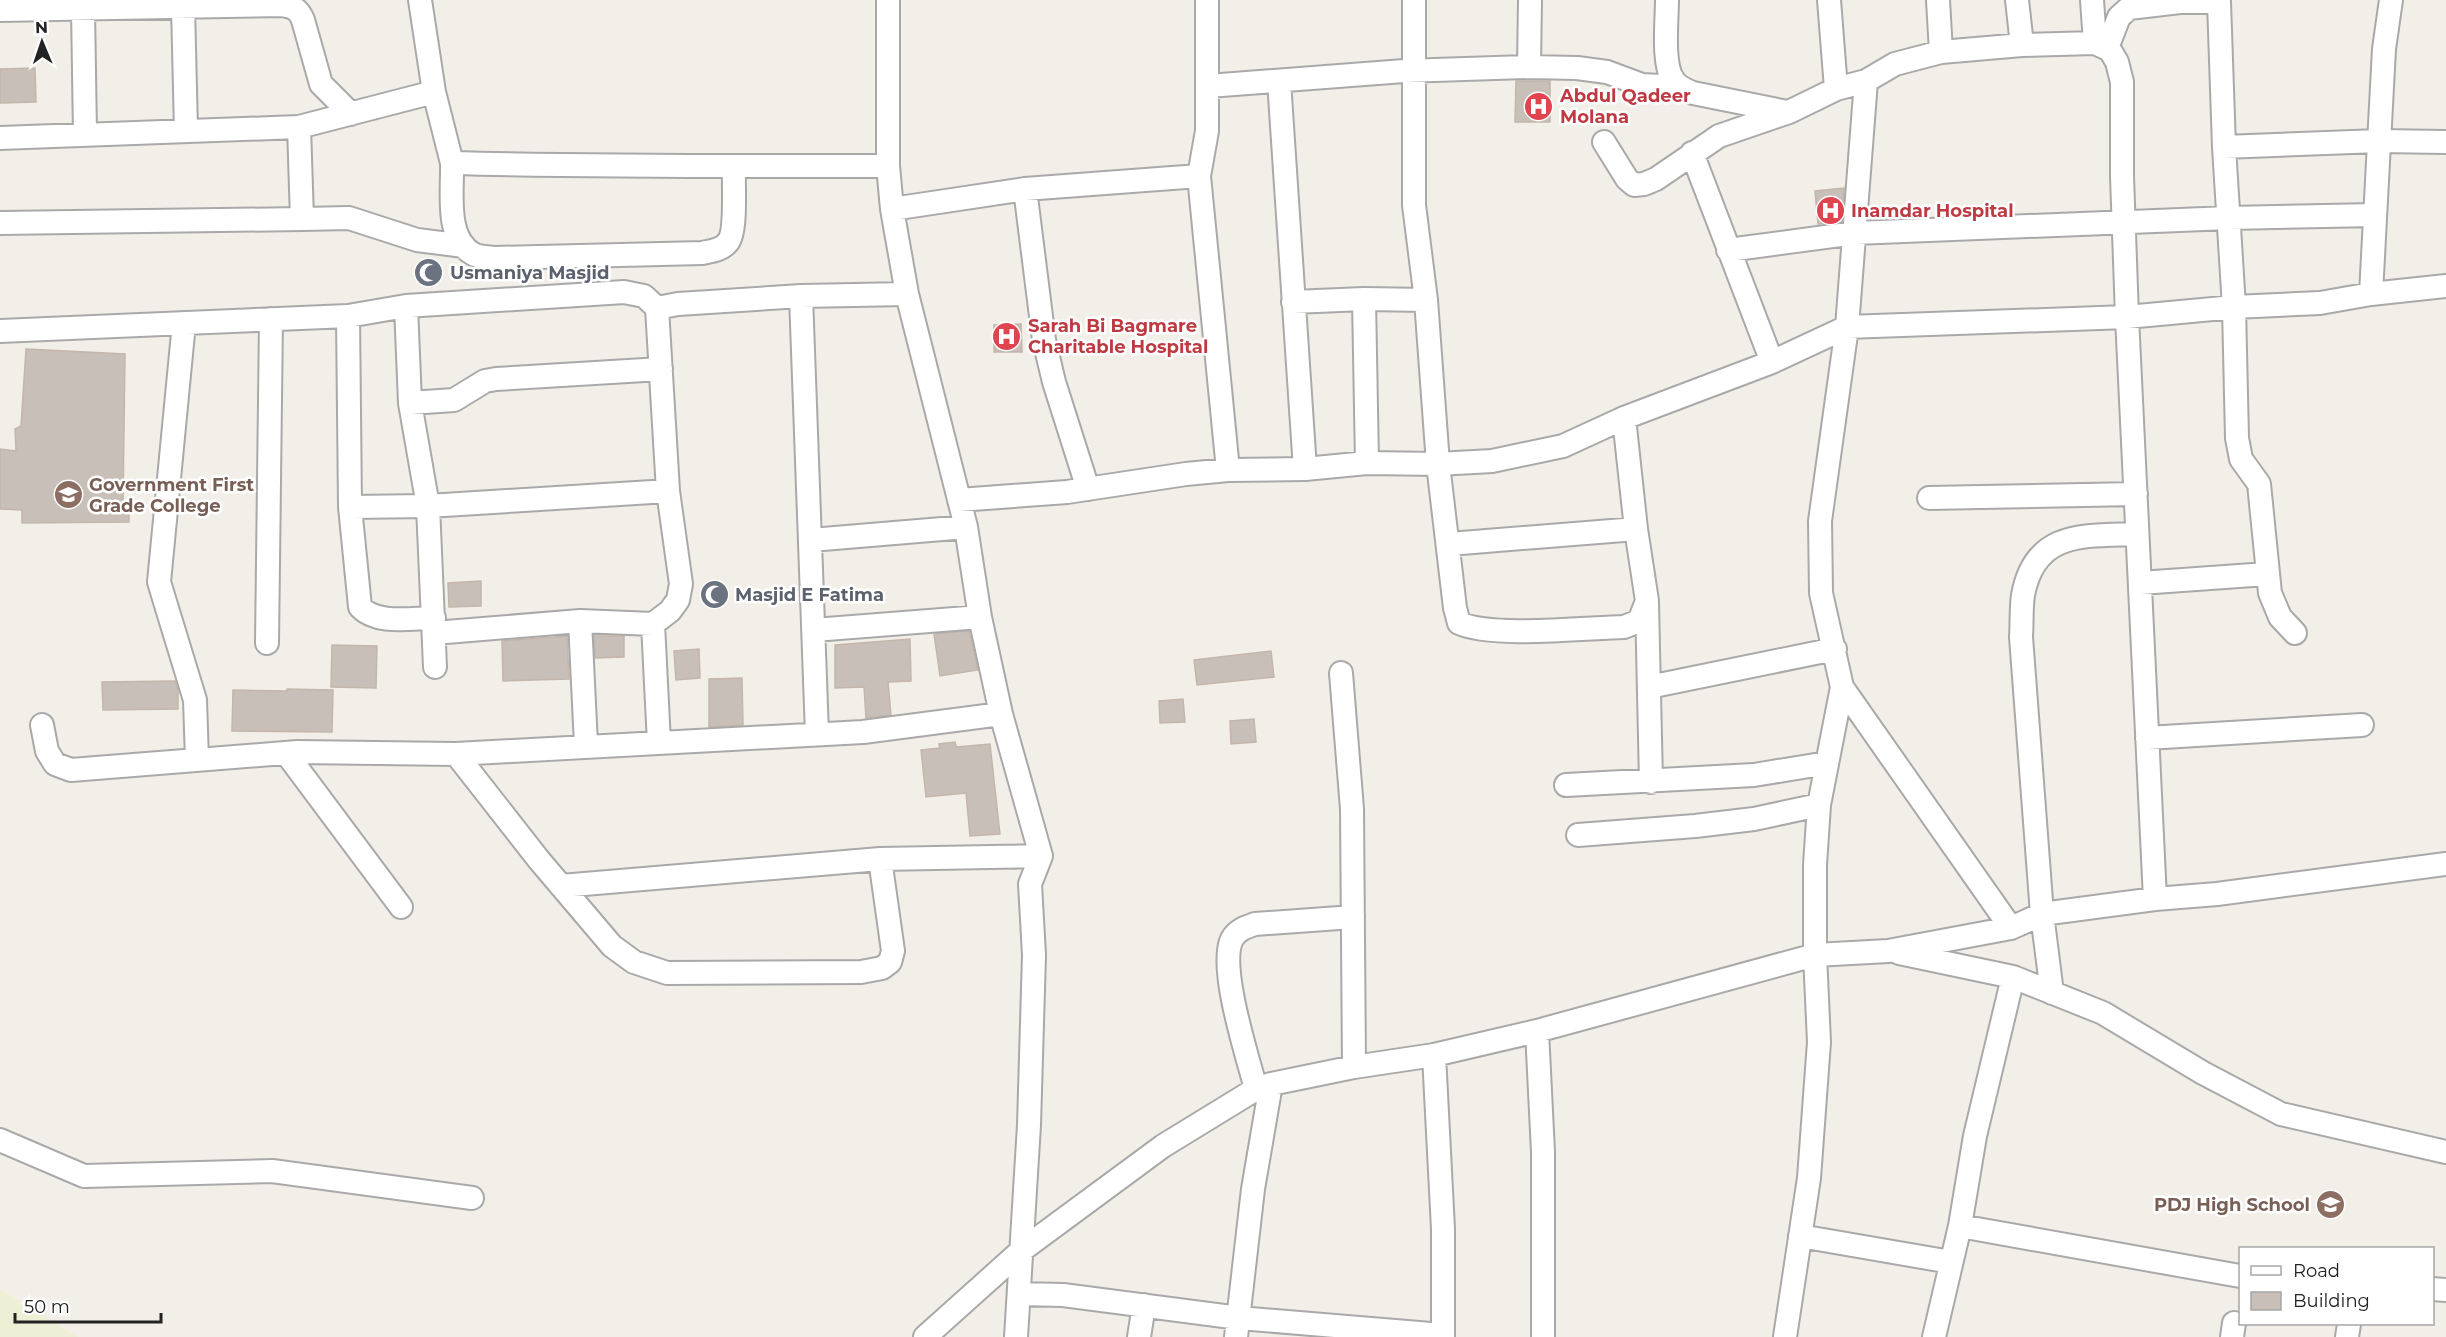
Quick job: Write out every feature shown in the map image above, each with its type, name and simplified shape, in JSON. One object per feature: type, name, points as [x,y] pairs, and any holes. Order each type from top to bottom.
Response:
[{"type":"street","points":[[420,0],[434,92],[452,163],[454,226],[461,244],[476,255],[494,258],[702,254],[719,249],[729,241],[732,226],[734,166]]},
{"type":"street","points":[[888,0],[888,166],[892,209],[907,294],[966,527],[980,617],[1001,714],[1041,856],[1030,884],[1034,955],[1029,1125],[1016,1337]]},
{"type":"street","points":[[1207,0],[1207,130],[1200,176],[1228,470]]},
{"type":"street","points":[[1414,0],[1414,205],[1426,300],[1438,464],[1455,608],[1459,622],[1471,628],[1500,630],[1624,627],[1639,621],[1647,601]]},
{"type":"street","points":[[1529,67],[1530,0]]},
{"type":"street","points":[[1667,0],[1667,62],[1673,79],[1683,89],[1788,112]]},
{"type":"street","points":[[1829,0],[1836,89]]},
{"type":"street","points":[[1938,0],[1941,52]]},
{"type":"street","points":[[2017,0],[2022,45]]},
{"type":"street","points":[[2092,0],[2101,46],[2117,62],[2121,82],[2127,317],[2155,899]]},
{"type":"street","points":[[2371,294],[2384,49],[2391,0]]},
{"type":"street","points":[[2101,46],[2119,17],[2129,8],[2180,1],[2222,1],[2224,147],[2234,307],[2237,438],[2241,459],[2259,484],[2270,593],[2280,617],[2295,633]]},
{"type":"street","points":[[0,10],[183,6],[281,5],[292,7],[299,11],[321,84],[351,114]]},
{"type":"street","points":[[183,6],[186,131]]},
{"type":"street","points":[[83,9],[85,134]]},
{"type":"street","points":[[1604,141],[1627,179],[1634,185],[1644,184],[1656,179],[1719,136],[1788,112],[1836,89],[1866,81],[1895,64],[1941,52],[2022,45],[2101,46]]},
{"type":"street","points":[[1208,86],[1414,71],[1529,67],[1577,68],[1607,72],[1642,85],[1661,86],[1673,79]]},
{"type":"street","points":[[1279,81],[1305,469]]},
{"type":"street","points":[[1785,1337],[1809,1178],[1819,1042],[1815,955],[1819,805],[1842,687],[1821,593],[1820,522],[1847,327],[1866,81]]},
{"type":"street","points":[[0,138],[299,127],[434,92]]},
{"type":"street","points":[[299,127],[302,219]]},
{"type":"street","points":[[2224,147],[2379,141],[2446,142]]},
{"type":"street","points":[[1692,153],[1772,362]]},
{"type":"street","points":[[452,163],[584,166],[888,166]]},
{"type":"street","points":[[892,209],[1025,189],[1200,176]]},
{"type":"street","points":[[1025,189],[1044,340],[1054,382],[1088,489]]},
{"type":"street","points":[[1728,250],[1855,232],[2375,215]]},
{"type":"street","points":[[0,223],[349,218],[417,240],[464,246]]},
{"type":"street","points":[[959,500],[1088,489],[1228,470],[1305,469],[1367,463],[1438,464],[1492,461],[1563,447],[1624,418],[1772,362],[1847,327],[2127,317],[2234,307],[2320,303],[2371,294],[2446,286]]},
{"type":"street","points":[[0,331],[348,316],[406,306],[624,292],[645,296],[657,308],[668,491],[681,584],[678,600],[670,611],[653,624],[580,621],[434,626],[368,615],[360,607],[350,507],[348,316]]},
{"type":"street","points":[[657,308],[678,304],[801,296],[907,294]]},
{"type":"street","points":[[801,296],[818,734]]},
{"type":"street","points":[[1293,302],[1364,299],[1426,300]]},
{"type":"street","points":[[1364,299],[1367,463]]},
{"type":"street","points":[[406,306],[410,403],[428,506],[435,667]]},
{"type":"street","points":[[267,643],[272,320]]},
{"type":"street","points":[[184,323],[160,551],[159,582],[195,700],[197,760]]},
{"type":"street","points":[[410,403],[454,400],[485,381],[496,379],[661,369]]},
{"type":"street","points":[[1624,418],[1636,529],[1647,601],[1651,782]]},
{"type":"street","points":[[350,507],[428,506],[668,491]]},
{"type":"street","points":[[1929,498],[2136,494]]},
{"type":"street","points":[[811,540],[966,527]]},
{"type":"street","points":[[1449,544],[1636,529]]},
{"type":"street","points":[[2052,993],[2042,914],[2021,637],[2023,596],[2031,570],[2050,546],[2078,536],[2137,534]]},
{"type":"street","points":[[2140,583],[2267,574]]},
{"type":"street","points":[[814,630],[980,617]]},
{"type":"street","points":[[580,621],[586,745]]},
{"type":"street","points":[[653,624],[658,742]]},
{"type":"street","points":[[1649,687],[1835,650]]},
{"type":"street","points":[[1341,673],[1352,809],[1354,1067]]},
{"type":"street","points":[[1842,687],[2011,928]]},
{"type":"street","points":[[42,725],[47,751],[55,764],[71,770],[286,753],[456,754],[586,745],[863,732],[1001,714]]},
{"type":"street","points":[[2147,738],[2362,725]]},
{"type":"street","points":[[286,753],[401,907]]},
{"type":"street","points":[[456,754],[612,946],[634,962],[667,972],[861,972],[882,968],[890,962],[892,951],[880,859]]},
{"type":"street","points":[[1566,785],[1754,775],[1827,763]]},
{"type":"street","points":[[1578,835],[1754,819],[1819,805]]},
{"type":"street","points":[[561,886],[880,859],[1041,856]]},
{"type":"street","points":[[926,1337],[1022,1250],[1163,1146],[1264,1086],[1354,1067],[1434,1055],[1537,1031],[1815,955],[1888,951],[2011,928],[2042,914],[2446,864]]},
{"type":"street","points":[[1238,1328],[1264,1086],[1232,990],[1229,952],[1232,939],[1241,929],[1255,924],[1353,917]]},
{"type":"street","points":[[1888,951],[2013,977],[2103,1013],[2203,1072],[2281,1114],[2446,1152]]},
{"type":"street","points":[[1934,1337],[1960,1226],[1974,1136],[2013,977]]},
{"type":"street","points":[[1537,1031],[1543,1152],[1543,1337]]},
{"type":"street","points":[[1019,1294],[1063,1295],[1144,1305],[1238,1328],[1443,1336],[1443,1229],[1434,1055]]},
{"type":"street","points":[[0,1140],[84,1176],[272,1171],[472,1198]]},
{"type":"street","points":[[1960,1226],[2239,1276]]},
{"type":"street","points":[[1800,1236],[1951,1262]]},
{"type":"street","points":[[1139,1337],[1144,1305]]},
{"type":"green space","points":[[0,1289],[78,1337],[0,1337]]},
{"type":"building","points":[[35,68],[36,102],[0,103],[0,69]]},
{"type":"building","points":[[1516,81],[1550,81],[1550,122],[1515,122]]},
{"type":"building","points":[[1844,188],[1842,221],[1818,224],[1815,191]]},
{"type":"building","points":[[1021,324],[1022,352],[994,352],[994,325]]},
{"type":"building","points":[[26,349],[125,354],[123,504],[129,502],[129,522],[22,523],[22,510],[0,509],[0,449],[16,451],[15,429],[21,426]]},
{"type":"building","points":[[481,581],[481,606],[449,607],[448,583]]},
{"type":"building","points":[[969,631],[978,670],[940,676],[934,634]]},
{"type":"building","points":[[567,636],[569,679],[503,681],[502,641]]},
{"type":"building","points":[[594,636],[624,636],[624,657],[595,658]]},
{"type":"building","points":[[910,639],[911,681],[888,682],[891,715],[866,718],[864,687],[835,688],[835,645]]},
{"type":"building","points":[[332,645],[377,646],[376,688],[331,687]]},
{"type":"building","points":[[699,649],[700,678],[676,680],[674,651]]},
{"type":"building","points":[[1271,651],[1274,677],[1197,685],[1194,660]]},
{"type":"building","points":[[742,678],[743,725],[709,727],[709,679]]},
{"type":"building","points":[[175,681],[178,690],[178,709],[103,710],[102,682]]},
{"type":"building","points":[[287,689],[333,690],[332,732],[232,731],[233,690],[287,691]]},
{"type":"building","points":[[1183,699],[1185,722],[1160,723],[1159,701]]},
{"type":"building","points":[[1254,719],[1256,742],[1231,744],[1230,721]]},
{"type":"building","points":[[955,742],[956,747],[990,744],[1000,834],[970,836],[966,793],[926,797],[921,750],[940,748],[939,744]]},
{"type":"place","name":"Abdul Qadeer Molana","points":[[1539,106]]},
{"type":"place","name":"Inamdar Hospital","points":[[1830,211]]},
{"type":"place","name":"Usmaniya Masjid","points":[[429,273]]},
{"type":"place","name":"Sarah Bi Bagmare Charitable Hospital","points":[[1007,336]]},
{"type":"place","name":"Government First Grade College","points":[[68,495]]},
{"type":"place","name":"Masjid E Fatima","points":[[714,595]]},
{"type":"place","name":"PDJ High School","points":[[2331,1205]]}]
